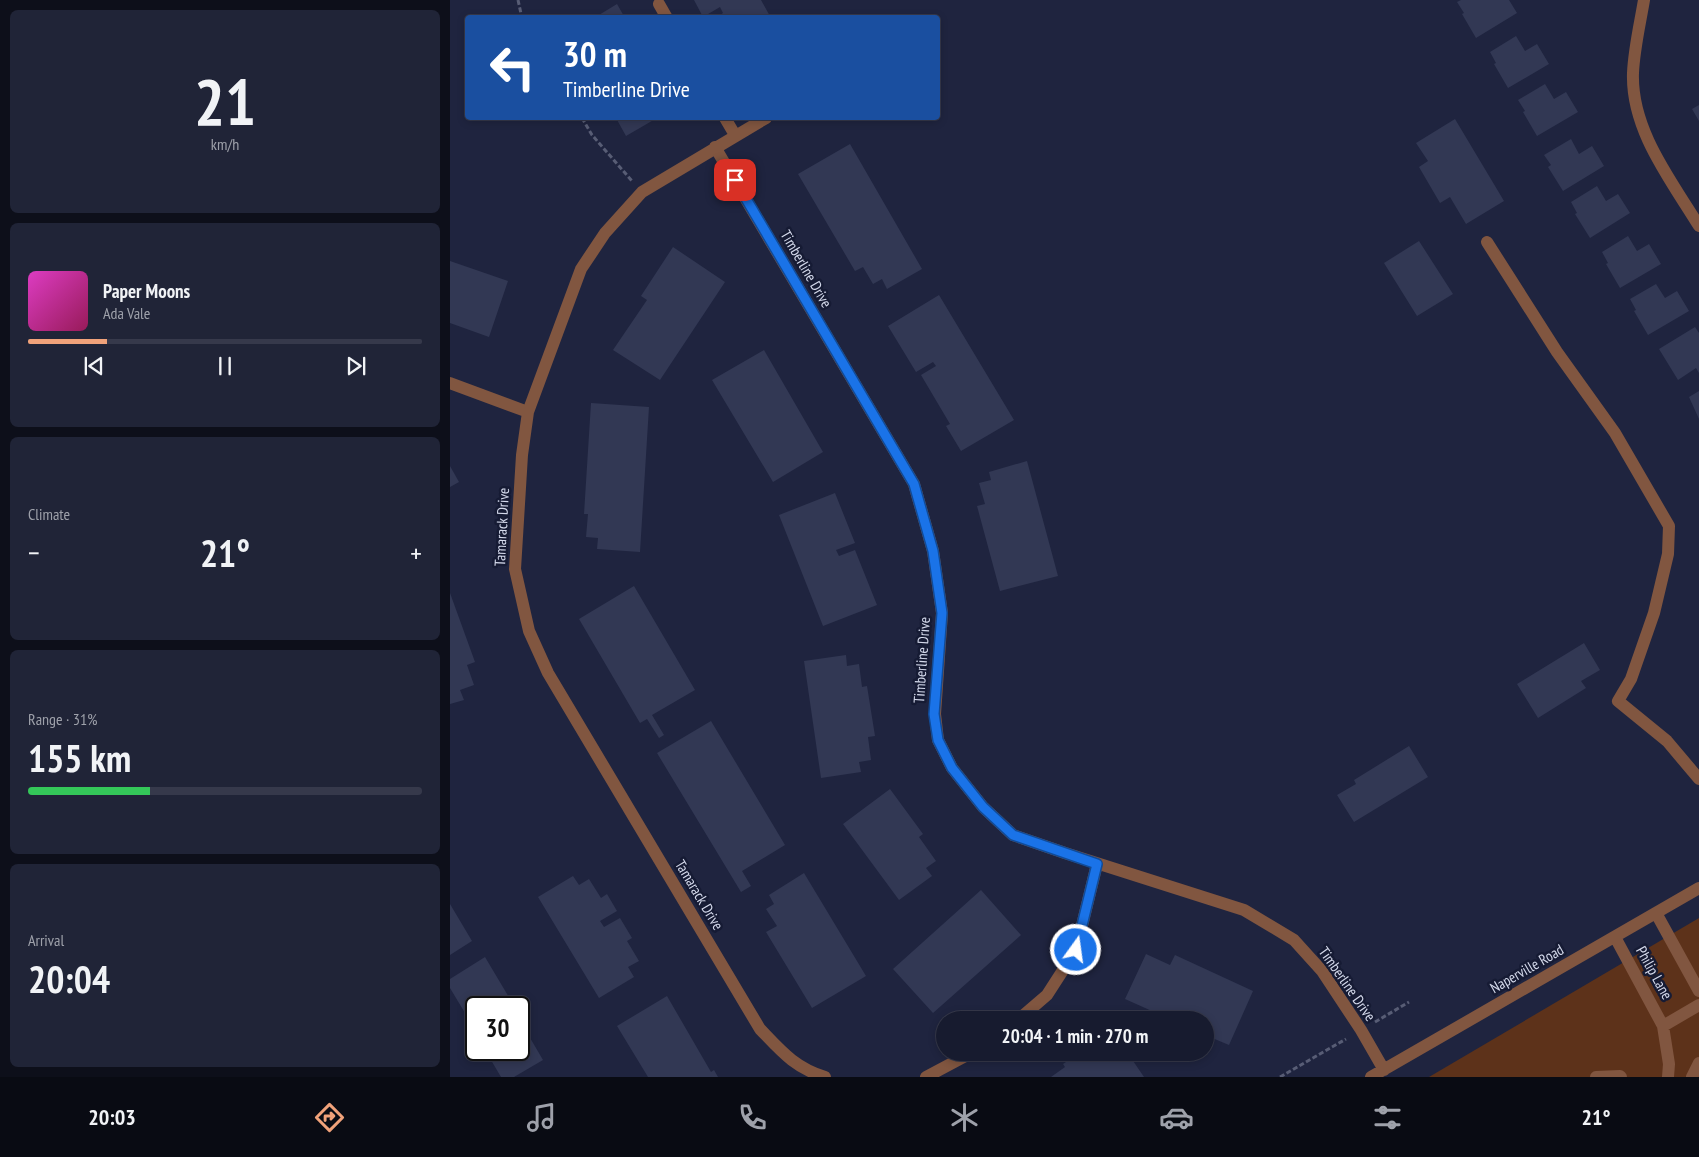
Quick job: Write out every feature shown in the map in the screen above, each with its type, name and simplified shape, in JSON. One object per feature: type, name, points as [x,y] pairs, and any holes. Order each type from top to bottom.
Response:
[{"type":"street","points":[[1644,0],[1633,73],[1636,108],[1644,133],[1699,226]]},
{"type":"street","points":[[659,4],[665,15]]},
{"type":"street","points":[[726,120],[735,135]]},
{"type":"street","name":"Tamarack Drive","points":[[762,120],[715,146],[642,192],[605,233],[581,269],[528,412],[522,455],[515,570],[529,631],[548,674],[760,1029],[786,1056],[808,1074],[824,1077]]},
{"type":"street","name":"Timberline Drive","points":[[715,146],[914,484],[933,551],[942,613],[934,714],[938,740],[952,768],[983,807],[1013,835],[1097,864],[1244,910],[1294,940],[1322,971],[1361,1030],[1384,1070]]},
{"type":"street","points":[[1487,242],[1557,352],[1615,433],[1669,526],[1668,554],[1654,613],[1631,679],[1618,701],[1667,741],[1699,779]]},
{"type":"street","points":[[450,382],[528,412]]},
{"type":"street","points":[[1028,1011],[1047,995],[1076,950],[1097,864]]},
{"type":"street","name":"Naperville Road","points":[[1371,1077],[1699,888]]},
{"type":"street","name":"Philip Lane","points":[[1656,913],[1699,991]]},
{"type":"street","name":"Philip Lane","points":[[1615,937],[1663,1026],[1669,1064],[1668,1077]]},
{"type":"street","name":"Philip Lane","points":[[1663,1026],[1699,1005]]},
{"type":"street","points":[[926,1077],[956,1061]]},
{"type":"street","points":[[1692,1077],[1699,1063]]},
{"type":"street","points":[[1596,1077],[1622,1077]]},
{"type":"path","points":[[518,0],[521,15]]},
{"type":"path","points":[[583,120],[608,155],[642,192]]},
{"type":"shaded area","points":[[1699,918],[1699,1077],[1429,1077]]},
{"type":"building","points":[[694,0],[761,0],[769,15],[720,15],[723,13],[720,7],[706,15],[702,15]]},
{"type":"building","points":[[1461,0],[1509,0],[1517,13],[1476,38],[1457,2]]},
{"type":"building","points":[[617,4],[623,15],[599,15]]},
{"type":"building","points":[[1516,36],[1525,51],[1537,44],[1549,64],[1508,88],[1494,64],[1496,63],[1490,52]]},
{"type":"building","points":[[1545,84],[1554,99],[1566,92],[1578,112],[1537,136],[1518,100]]},
{"type":"building","points":[[1699,105],[1699,121],[1692,109]]},
{"type":"building","points":[[1455,119],[1504,201],[1466,224],[1450,197],[1440,203],[1419,167],[1428,161],[1416,143]]},
{"type":"building","points":[[617,120],[654,120],[626,136]]},
{"type":"building","points":[[1571,139],[1579,154],[1592,146],[1604,166],[1563,191],[1548,167],[1551,165],[1544,155]]},
{"type":"building","points":[[850,144],[922,269],[887,289],[882,279],[873,284],[863,267],[855,271],[798,174]]},
{"type":"building","points":[[1597,186],[1606,201],[1618,194],[1630,213],[1590,238],[1575,214],[1577,213],[1571,202]]},
{"type":"building","points":[[1628,236],[1637,251],[1649,244],[1661,264],[1620,288],[1606,264],[1608,263],[1602,252]]},
{"type":"building","points":[[1419,241],[1453,294],[1417,316],[1384,263]]},
{"type":"building","points":[[673,247],[725,282],[660,380],[613,350],[647,300],[641,296]]},
{"type":"building","points":[[450,261],[508,281],[489,337],[450,323]]},
{"type":"building","points":[[1656,284],[1665,298],[1677,291],[1689,311],[1648,335],[1634,311],[1636,310],[1630,299]]},
{"type":"building","points":[[939,295],[1014,420],[961,451],[946,426],[950,424],[921,375],[936,366],[933,362],[916,372],[888,326]]},
{"type":"building","points":[[1695,327],[1699,333],[1699,373],[1696,368],[1678,380],[1659,349]]},
{"type":"building","points":[[764,350],[823,452],[773,482],[712,380]]},
{"type":"building","points":[[1699,391],[1699,419],[1689,397]]},
{"type":"building","points":[[591,403],[649,407],[640,552],[597,549],[598,538],[586,537],[588,514],[584,514]]},
{"type":"building","points":[[1027,461],[1058,576],[1000,591],[977,506],[985,504],[979,483],[991,480],[989,472]]},
{"type":"building","points":[[450,466],[459,482],[450,487]]},
{"type":"building","points":[[835,493],[855,543],[836,550],[839,556],[855,550],[877,605],[823,626],[779,515]]},
{"type":"building","points":[[634,586],[695,690],[652,715],[664,735],[659,738],[647,719],[640,723],[579,619]]},
{"type":"building","points":[[450,593],[475,662],[467,665],[474,685],[460,690],[464,700],[450,704]]},
{"type":"building","points":[[1584,643],[1600,670],[1581,681],[1586,688],[1538,718],[1517,684]]},
{"type":"building","points":[[846,655],[847,666],[859,664],[862,687],[867,686],[875,736],[868,737],[871,760],[859,762],[861,772],[821,778],[804,661]]},
{"type":"building","points":[[711,721],[785,845],[742,871],[751,886],[741,892],[657,753]]},
{"type":"building","points":[[1409,746],[1428,777],[1354,822],[1337,795],[1356,784],[1354,780]]},
{"type":"building","points":[[890,789],[923,834],[919,837],[936,861],[926,868],[932,876],[899,900],[843,824]]},
{"type":"building","points":[[804,873],[866,976],[812,1008],[766,932],[777,926],[766,909],[774,904],[769,895]]},
{"type":"building","points":[[573,876],[579,885],[589,879],[601,898],[607,894],[617,911],[600,921],[604,927],[620,918],[632,938],[627,941],[639,961],[628,967],[634,977],[599,998],[538,897]]},
{"type":"building","points":[[981,890],[1021,935],[933,1013],[893,969]]},
{"type":"building","points":[[450,904],[472,941],[450,955]]},
{"type":"building","points":[[1146,954],[1170,965],[1175,955],[1253,991],[1229,1045],[1214,1039],[1214,1011],[1152,1011],[1125,999]]},
{"type":"building","points":[[485,957],[508,996],[465,996],[465,1013],[450,988],[450,979]]},
{"type":"building","points":[[667,996],[711,1072],[714,1070],[718,1077],[648,1077],[617,1026]]},
{"type":"building","points":[[530,1038],[543,1060],[514,1077],[501,1077],[492,1061],[530,1061]]},
{"type":"building","points":[[1068,1061],[1133,1061],[1144,1077],[1051,1077],[1065,1067],[1063,1064]]},
{"type":"route","points":[[735,180],[914,484],[933,551],[942,613],[934,714],[938,740],[952,768],[983,807],[1013,835],[1097,864],[1076,950]]}]
